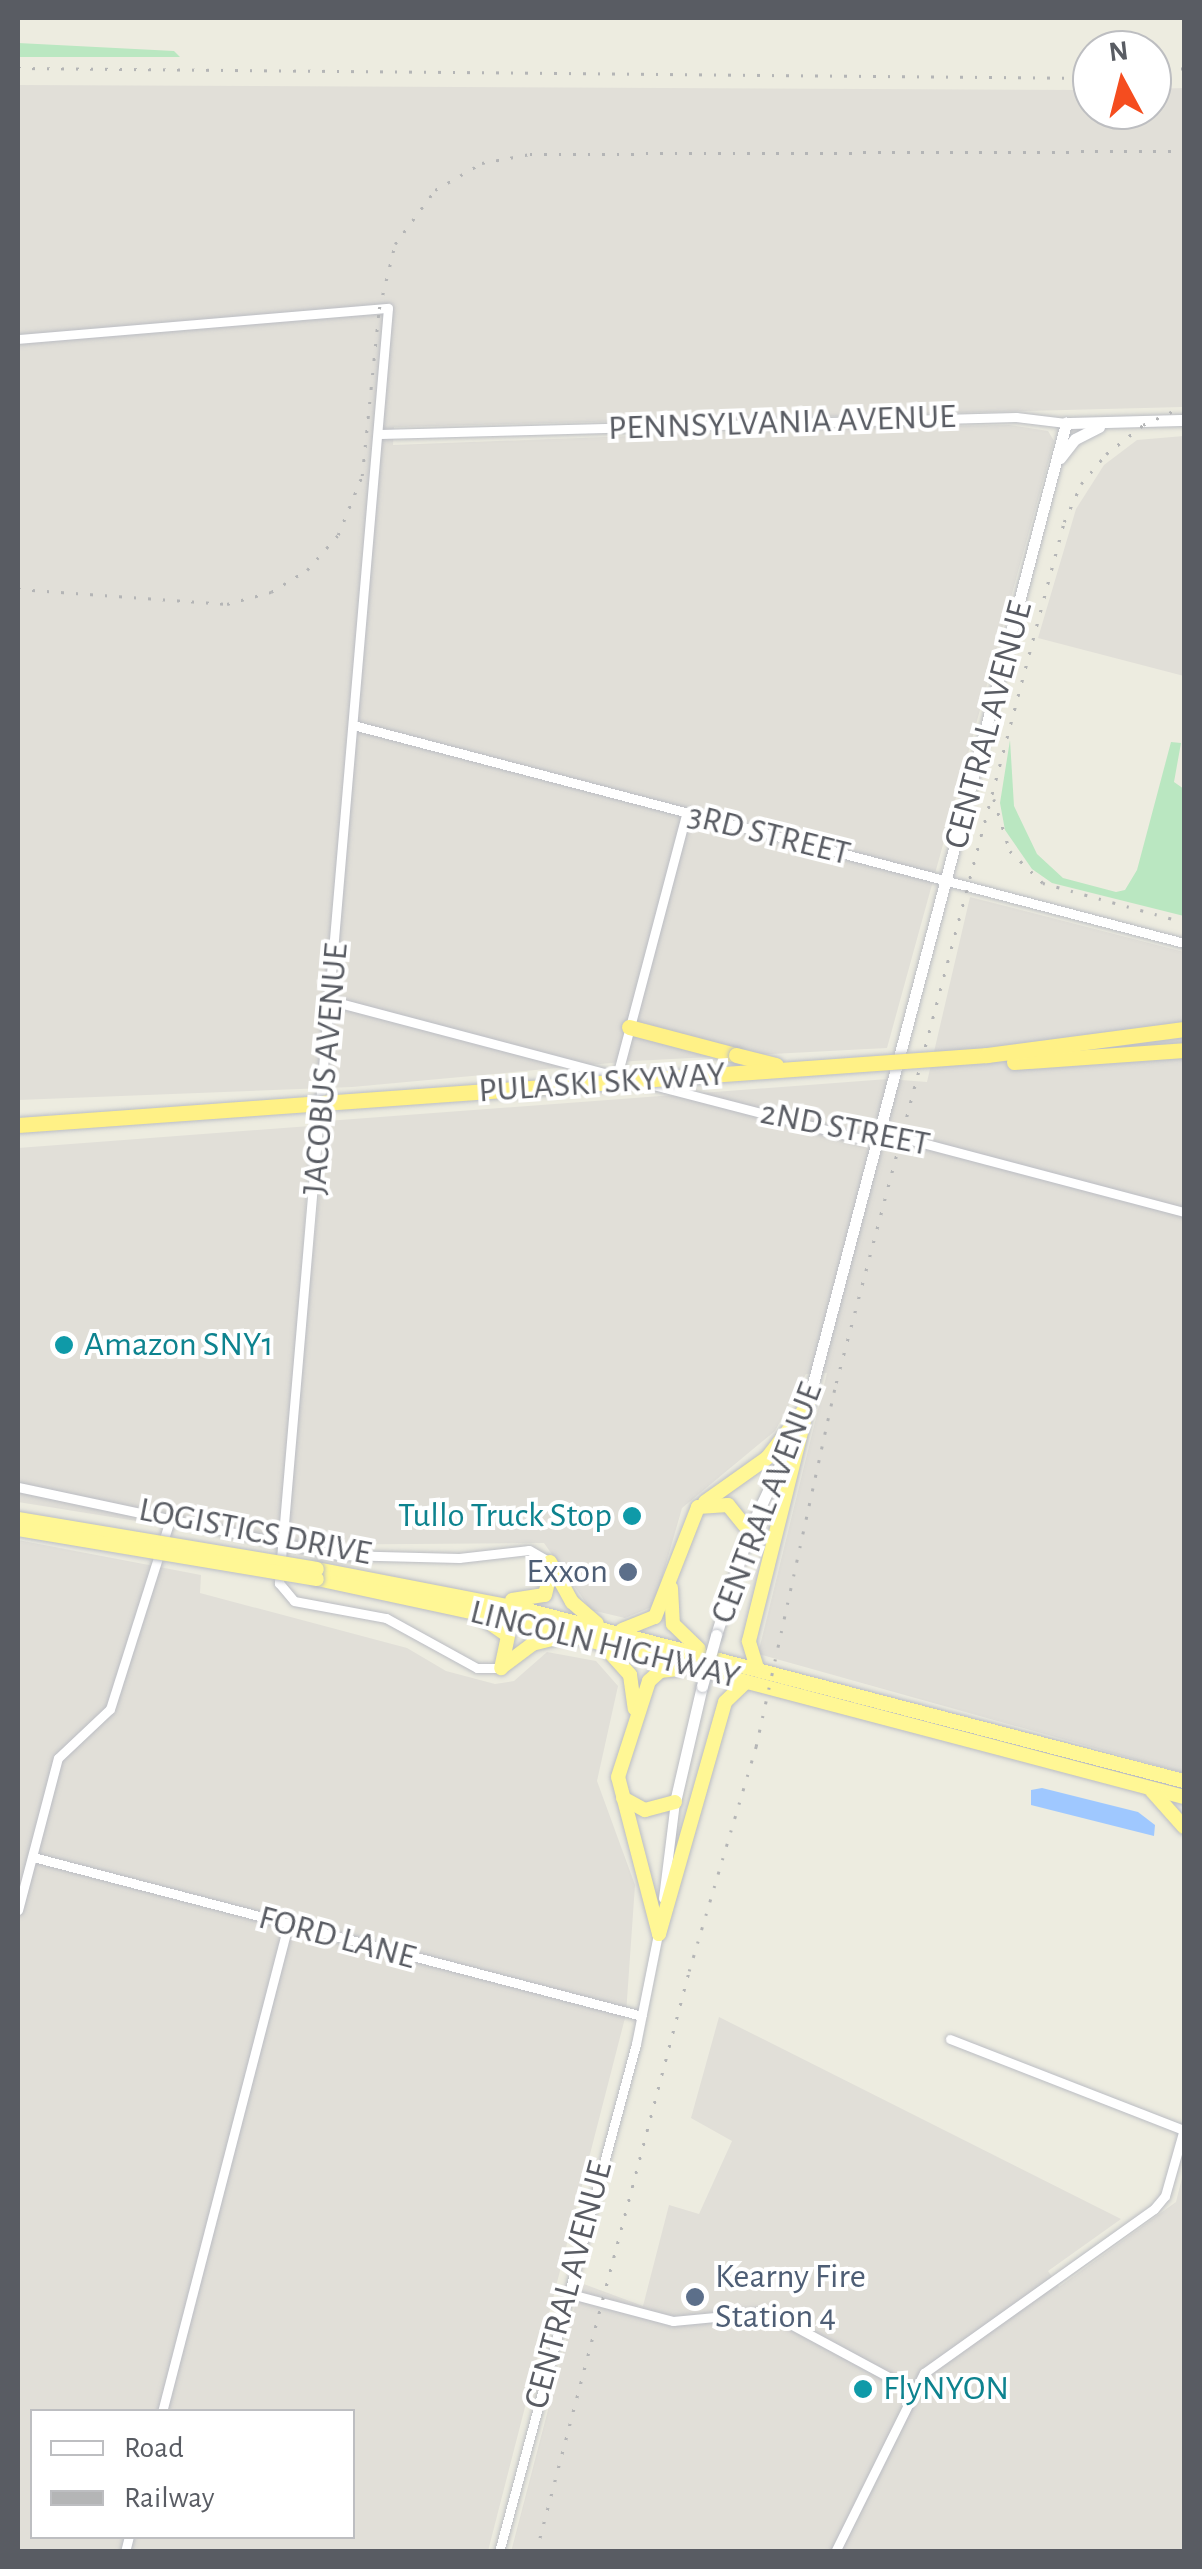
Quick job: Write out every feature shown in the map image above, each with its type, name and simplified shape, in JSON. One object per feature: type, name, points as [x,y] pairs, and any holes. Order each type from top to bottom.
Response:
[{"type":"highway","points":[[629,1027],[736,1055],[834,1070],[1184,1039]]},
{"type":"highway","name":"PULASKI SKYWAY","points":[[18,1125],[988,1055],[1184,1028]]},
{"type":"highway","name":"PULASKI SKYWAY","points":[[18,1134],[1184,1050]]},
{"type":"highway","points":[[603,1636],[651,1621],[672,1582],[687,1523],[702,1505],[760,1464],[808,1404]]},
{"type":"highway","points":[[757,1668],[749,1641],[808,1404]]},
{"type":"highway","points":[[702,1505],[732,1508],[749,1531]]},
{"type":"highway","name":"LINCOLN HIGHWAY","points":[[18,1519],[469,1604],[722,1660],[1184,1780]]},
{"type":"highway","name":"LINCOLN HIGHWAY","points":[[18,1530],[317,1574]]},
{"type":"highway","points":[[469,1604],[542,1598],[551,1585],[550,1562]]},
{"type":"highway","points":[[550,1562],[572,1602],[630,1674],[635,1710]]},
{"type":"highway","points":[[672,1582],[678,1634],[722,1660]]},
{"type":"highway","points":[[469,1604],[508,1636],[501,1668]]},
{"type":"highway","name":"LINCOLN HIGHWAY","points":[[469,1604],[571,1635],[603,1636],[746,1682],[1184,1797]]},
{"type":"highway","points":[[501,1668],[536,1642],[571,1635]]},
{"type":"highway","points":[[659,1934],[643,1855],[618,1777],[635,1710],[654,1674],[696,1668]]},
{"type":"highway","points":[[659,1934],[725,1702],[746,1682]]},
{"type":"highway","points":[[1147,1787],[1184,1827]]},
{"type":"highway","points":[[623,1797],[649,1810],[676,1802]]},
{"type":"main road","name":"PENNSYLVANIA AVENUE","points":[[1066,423],[1108,425],[1184,420]]},
{"type":"main road","name":"CENTRAL AVENUE","points":[[676,1802],[702,1686],[749,1531],[808,1404],[1066,423]]},
{"type":"main road","points":[[1059,459],[1081,434],[1108,425]]},
{"type":"street","name":"JACOBUS AVENUE","points":[[18,339],[388,308],[332,1001],[279,1586],[289,1599],[386,1618],[477,1668],[501,1668]]},
{"type":"street","name":"PENNSYLVANIA AVENUE","points":[[380,434],[1016,417],[1066,423]]},
{"type":"street","name":"3RD STREET","points":[[353,725],[1184,943]]},
{"type":"street","points":[[617,1076],[686,814]]},
{"type":"street","name":"2ND STREET","points":[[332,1001],[862,1139],[900,1137],[1184,1212]]},
{"type":"street","name":"LOGISTICS DRIVE","points":[[18,1487],[282,1544],[383,1557],[529,1550],[550,1562]]},
{"type":"street","points":[[18,1910],[60,1754],[110,1709],[170,1520]]},
{"type":"street","name":"CENTRAL AVENUE","points":[[499,2552],[642,2016],[659,1934],[676,1802]]},
{"type":"street","name":"FORD LANE","points":[[33,1857],[642,2016]]},
{"type":"street","points":[[163,2409],[288,1925]]},
{"type":"street","points":[[835,2552],[915,2391],[938,2360],[1154,2209],[1172,2176],[1184,2130],[950,2038]]},
{"type":"street","points":[[1172,2176],[1184,2180]]},
{"type":"street","points":[[567,2293],[672,2321],[768,2312],[915,2391]]},
{"type":"shaded area","points":[[18,85],[1072,90],[1072,130],[1172,130],[1172,88],[1184,88],[1184,407],[394,427],[393,445],[874,427],[1010,425],[1048,431],[1054,441],[887,1048],[633,1061],[352,1087],[18,1100]]},
{"type":"shaded area","points":[[1184,436],[1184,676],[1038,638],[1076,509],[1104,465],[1137,440]]},
{"type":"shaded area","points":[[970,897],[1184,952],[1184,1773],[758,1654],[827,1373],[806,1374],[775,1431],[682,1508],[654,1606],[625,1618],[591,1610],[544,1543],[286,1545],[18,1502],[18,1148],[310,1126],[292,1453],[327,1121],[888,1079],[927,1082]]},
{"type":"shaded area","points":[[18,1540],[201,1575],[200,1593],[407,1648],[446,1671],[495,1684],[514,1681],[547,1652],[596,1661],[618,1686],[597,1781],[635,1885],[626,2014],[488,2551],[18,2551]]},
{"type":"shaded area","points":[[719,2017],[1121,2219],[1048,2271],[1059,2287],[1176,2202],[1184,2170],[1184,2551],[511,2552],[581,2283],[643,2306],[669,2205],[699,2214],[732,2141],[691,2118]]},
{"type":"green space","points":[[18,43],[174,51],[180,57],[18,57]]},
{"type":"green space","points":[[1010,740],[1014,806],[1037,854],[1063,878],[1116,892],[1125,890],[1137,870],[1171,742],[1181,743],[1174,782],[1184,789],[1184,916],[1052,883],[1032,869],[1005,830],[1000,803]]},
{"type":"water","points":[[1042,1788],[1138,1812],[1155,1825],[1154,1836],[1031,1805],[1031,1790]]},
{"type":"railway","points":[[18,68],[1072,78]]},
{"type":"railway","points":[[1172,69],[1184,68]]},
{"type":"railway","points":[[18,589],[227,604],[271,592],[307,570],[338,535],[362,476],[379,309],[395,244],[435,190],[482,163],[530,154],[1184,151]]},
{"type":"railway","points":[[536,2552],[689,1971],[756,1746],[836,1383],[1064,522],[1081,484],[1106,454],[1143,425],[1184,406]]},
{"type":"railway","points":[[994,799],[1010,851],[1043,883],[1184,922]]},
{"type":"place","name":"Amazon SNY1","points":[[64,1345]]},
{"type":"place","name":"Tullo Truck Stop","points":[[632,1516]]},
{"type":"place","name":"Exxon","points":[[628,1572]]},
{"type":"place","name":"Kearny Fire Station 4","points":[[695,2297]]},
{"type":"place","name":"FlyNYON","points":[[863,2389]]}]
